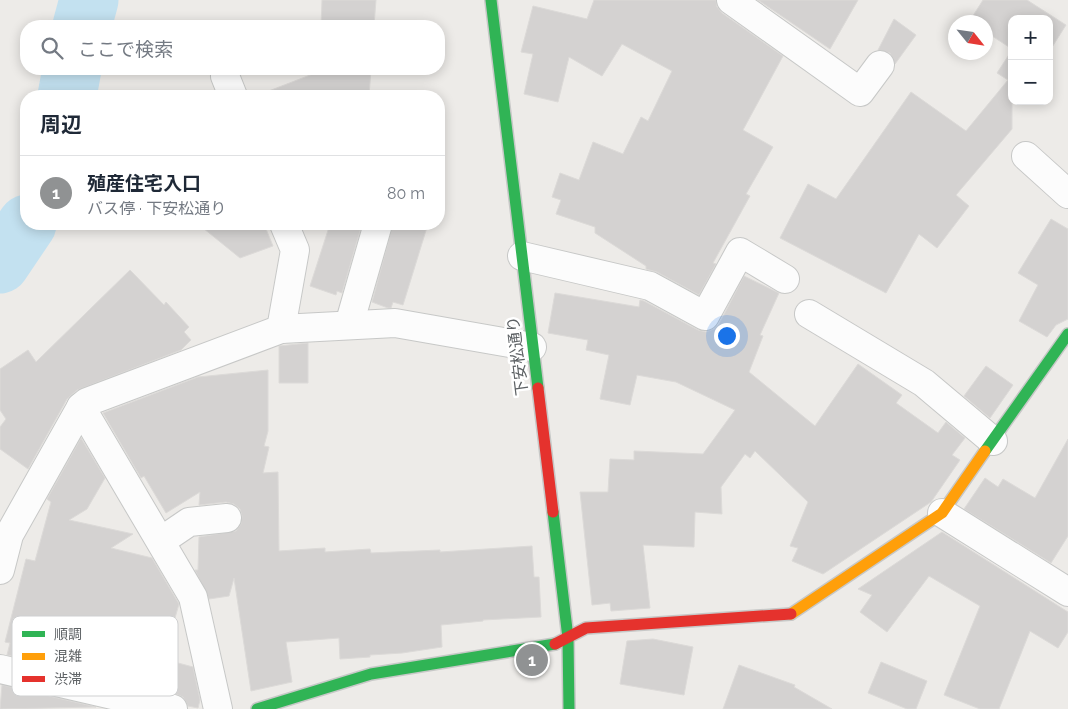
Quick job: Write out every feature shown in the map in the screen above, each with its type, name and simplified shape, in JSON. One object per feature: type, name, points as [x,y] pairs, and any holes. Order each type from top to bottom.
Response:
[{"type":"street","name":"下安松通り","points":[[491,0],[568,638],[569,709]]},
{"type":"street","points":[[731,0],[860,92],[880,65]]},
{"type":"street","points":[[1026,156],[1068,194]]},
{"type":"street","points":[[281,328],[295,250],[287,230]]},
{"type":"street","points":[[350,325],[376,230]]},
{"type":"street","points":[[522,256],[650,286],[705,316],[740,252],[785,279]]},
{"type":"street","points":[[809,314],[924,383],[993,441]]},
{"type":"street","points":[[0,570],[9,535],[80,407],[87,402],[281,328],[395,323],[532,347]]},
{"type":"street","points":[[257,709],[371,674],[552,646],[586,628],[792,614],[942,513],[1068,334]]},
{"type":"street","points":[[80,407],[161,541],[192,597],[218,709]]},
{"type":"street","points":[[942,513],[1068,592]]},
{"type":"street","points":[[161,541],[189,522],[227,518]]},
{"type":"street","points":[[117,696],[173,709]]},
{"type":"building","points":[[322,0],[376,0],[374,20],[321,20]]},
{"type":"building","points":[[594,0],[716,0],[717,7],[722,13],[783,56],[743,130],[773,147],[746,194],[750,196],[713,263],[716,264],[699,295],[657,272],[646,269],[646,266],[595,233],[595,227],[556,214],[561,200],[552,197],[560,173],[579,180],[593,142],[623,154],[641,117],[648,121],[672,71],[622,44],[602,76],[569,57],[558,102],[524,94],[533,54],[521,52],[533,6],[587,19]]},
{"type":"building","points":[[758,0],[858,0],[830,49]]},
{"type":"building","points":[[983,0],[1027,0],[1050,15],[1008,15],[1008,46],[993,37],[993,15],[973,15]]},
{"type":"building","points":[[1053,17],[1066,25],[1053,46]]},
{"type":"building","points":[[894,19],[916,35],[895,64],[890,53],[878,50]]},
{"type":"building","points":[[1008,56],[1008,80],[997,73]]},
{"type":"building","points":[[310,75],[371,75],[369,90],[271,90]]},
{"type":"building","points":[[1008,80],[1008,105],[1012,105],[1012,129],[956,195],[969,206],[937,248],[919,234],[886,293],[780,238],[808,184],[836,199],[911,92],[966,131]]},
{"type":"building","points":[[1051,219],[1068,229],[1068,319],[1056,325],[1047,337],[1019,321],[1038,285],[1018,273]]},
{"type":"building","points":[[205,230],[266,230],[273,246],[240,258]]},
{"type":"building","points":[[328,230],[360,230],[342,293],[337,291],[336,295],[310,286]]},
{"type":"building","points":[[391,230],[426,230],[403,305],[393,302],[391,308],[388,308],[372,302]]},
{"type":"building","points":[[130,270],[164,305],[166,302],[189,327],[184,332],[191,340],[181,350],[77,390],[67,399],[28,469],[0,449],[0,427],[6,419],[0,410],[0,369],[28,350],[36,362]]},
{"type":"building","points":[[744,276],[779,293],[760,335],[763,336],[749,372],[815,426],[858,364],[902,395],[896,403],[938,433],[946,422],[965,438],[952,455],[960,460],[931,502],[823,574],[792,561],[798,548],[790,546],[808,502],[755,451],[750,458],[745,454],[721,487],[722,514],[695,512],[694,547],[643,545],[650,608],[611,611],[610,603],[592,605],[580,492],[608,492],[610,459],[634,460],[634,451],[703,454],[735,410],[676,382],[637,375],[630,405],[600,399],[609,355],[586,350],[588,340],[548,333],[555,293],[639,307],[640,300],[644,301],[698,330],[706,332],[714,329],[719,324]]},
{"type":"building","points":[[308,343],[308,383],[279,383],[279,346]]},
{"type":"building","points":[[986,366],[1013,385],[990,418],[964,396]]},
{"type":"building","points":[[268,370],[268,431],[264,446],[269,447],[263,473],[278,472],[279,551],[325,548],[325,552],[370,549],[371,553],[440,550],[440,552],[532,546],[534,577],[539,577],[541,617],[483,620],[441,625],[442,647],[402,653],[370,655],[370,657],[340,659],[339,638],[286,642],[292,682],[251,691],[234,578],[229,596],[209,599],[195,570],[198,570],[199,537],[236,531],[241,524],[242,516],[240,509],[234,504],[226,502],[199,505],[200,492],[166,513],[144,476],[141,478],[103,413],[198,377]]},
{"type":"building","points":[[81,438],[105,478],[87,509],[69,520],[133,534],[111,548],[152,558],[179,604],[176,616],[12,616],[12,656],[7,655],[10,643],[5,642],[26,559],[35,561],[51,502],[47,499]]},
{"type":"building","points":[[1068,439],[1068,536],[1051,563],[964,509],[985,478],[998,487],[1003,479],[1035,498]]},
{"type":"building","points":[[942,532],[1068,612],[1068,632],[1058,648],[1030,631],[999,709],[980,709],[944,695],[980,606],[929,576],[887,632],[860,612],[872,595],[858,589]]},
{"type":"building","points":[[653,639],[693,647],[684,695],[620,684],[627,641]]},
{"type":"building","points":[[881,662],[927,681],[916,709],[907,709],[868,693]]},
{"type":"building","points":[[178,663],[193,667],[200,700],[198,708],[188,706],[183,697],[178,695]]},
{"type":"building","points":[[739,665],[795,685],[794,687],[832,709],[723,709]]},
{"type":"building","points":[[2,685],[12,687],[12,696],[49,696],[96,707],[0,709]]},
{"type":"waterway","points":[[84,20],[89,0]]},
{"type":"waterway","points":[[68,90],[71,75]]},
{"type":"waterway","points":[[0,264],[23,230]]},
{"type":"traffic: fast","points":[[491,0],[538,388]]},
{"type":"traffic: fast","points":[[985,451],[1068,334]]},
{"type":"traffic: fast","points":[[553,512],[568,638],[569,709]]},
{"type":"traffic: fast","points":[[257,709],[371,674],[555,644]]},
{"type":"traffic: slow","points":[[791,614],[942,513],[985,451]]},
{"type":"traffic: jam","points":[[538,388],[553,512]]},
{"type":"traffic: jam","points":[[555,644],[586,628],[791,614]]},
{"type":"place","name":"殖産住宅入口","points":[[532,660]]}]
